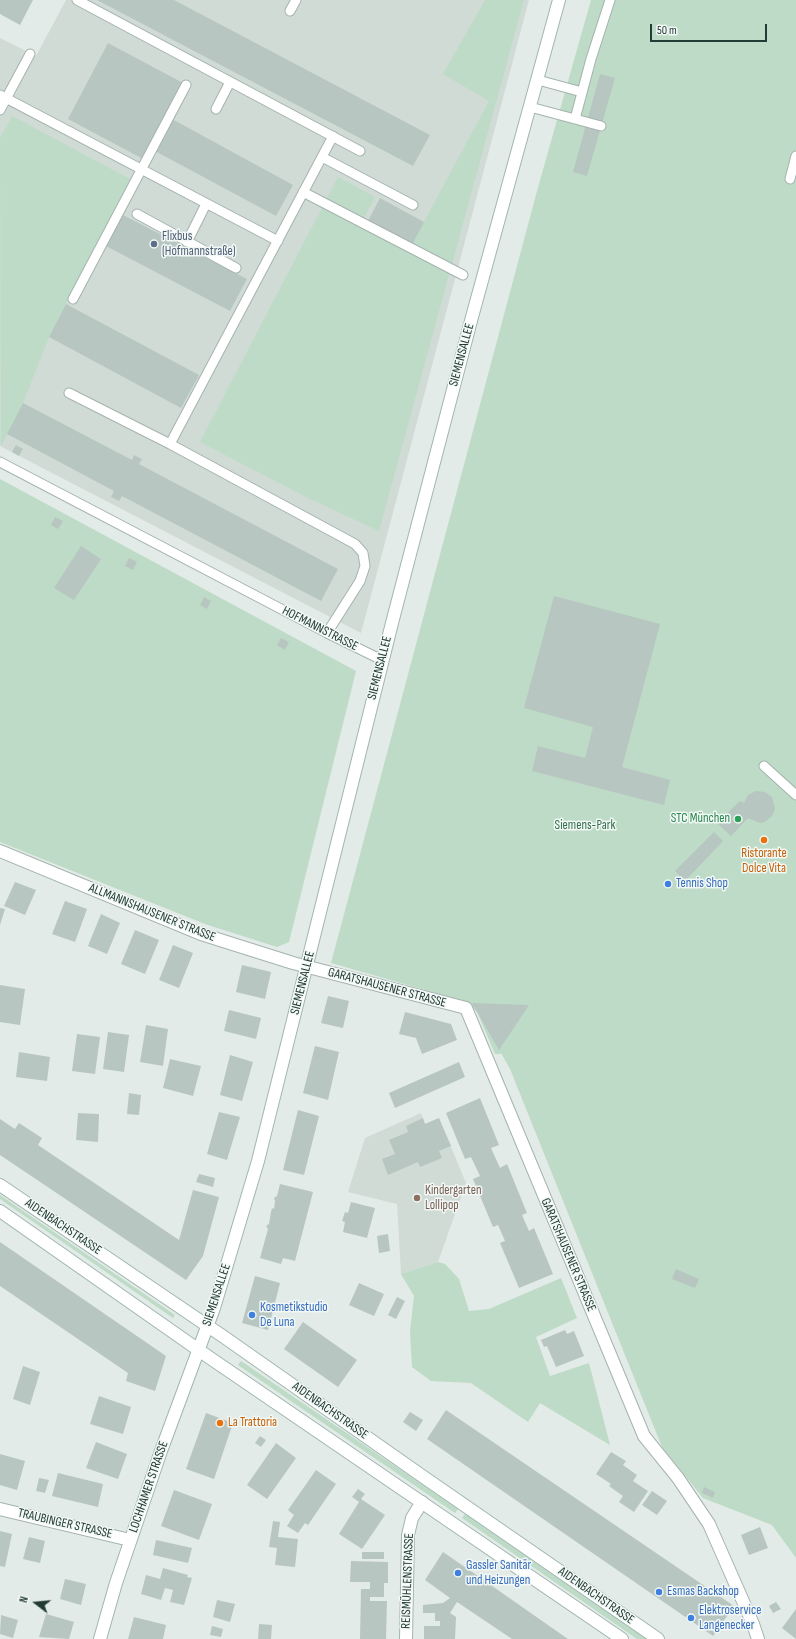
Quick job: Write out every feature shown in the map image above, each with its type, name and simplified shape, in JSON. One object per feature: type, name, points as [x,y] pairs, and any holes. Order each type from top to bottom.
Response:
[{"type":"street","name":"SIEMENSALLEE","points":[[203,1337],[208,1326],[258,1161],[382,660],[472,317],[559,0]]},
{"type":"street","name":"ALLMANNSHAUSENER STRASSE","points":[[0,852],[200,934],[307,967]]},
{"type":"street","name":"GARATSHAUSENER STRASSE","points":[[307,967],[466,1008],[644,1436],[678,1478],[690,1503],[709,1524],[753,1624],[758,1639]]},
{"type":"street","name":"AIDENBACHSTRASSE","points":[[0,1185],[208,1326],[658,1639]]},
{"type":"street","name":"AIDENBACHSTRASSE","points":[[0,1211],[198,1350],[622,1639]]},
{"type":"street","name":"LOCHHAMER STRASSE","points":[[100,1639],[130,1540],[161,1450],[203,1337]]},
{"type":"street","name":"REISMÜHLENSTRASSE","points":[[406,1639],[408,1535],[412,1518],[422,1502]]},
{"type":"street","name":"TRAUBINGER STRASSE","points":[[0,1509],[130,1540]]},
{"type":"lane","points":[[78,0],[360,151]]},
{"type":"lane","points":[[290,11],[296,0]]},
{"type":"lane","points":[[575,119],[610,0]]},
{"type":"lane","points":[[0,110],[3,97],[30,54]]},
{"type":"lane","points":[[538,80],[582,92]]},
{"type":"lane","points":[[216,109],[230,82]]},
{"type":"lane","points":[[73,300],[186,85]]},
{"type":"lane","points":[[3,97],[278,241]]},
{"type":"lane","points":[[530,107],[601,126]]},
{"type":"lane","points":[[170,444],[333,136]]},
{"type":"lane","points":[[790,179],[796,156]]},
{"type":"lane","points":[[322,157],[413,205]]},
{"type":"lane","points":[[303,192],[463,275]]},
{"type":"lane","points":[[187,242],[206,204]]},
{"type":"lane","points":[[138,214],[236,268]]},
{"type":"lane","points":[[69,393],[170,444],[355,544],[363,553],[365,566],[360,581],[327,633]]},
{"type":"lane","name":"HOFMANNSTRASSE","points":[[0,462],[327,633],[382,660]]},
{"type":"lane","points":[[764,766],[796,795]]},
{"type":"shaded area","points":[[66,0],[529,0],[361,633],[0,446],[0,38],[36,56]]},
{"type":"shaded area","name":"Kindergarten Lollipop","points":[[421,1113],[425,1124],[439,1118],[466,1183],[438,1262],[401,1274],[397,1204],[348,1192],[365,1138]]},
{"type":"green space","points":[[485,0],[524,0],[379,531],[306,497],[200,442],[338,177],[375,197],[362,222],[412,244],[489,101],[443,74]]},
{"type":"green space","name":"Siemens-Park","points":[[591,0],[796,0],[796,1558],[772,1525],[703,1498],[662,1447],[510,1069],[501,1053],[495,1054],[477,1012],[467,1002],[331,963],[537,191]]},
{"type":"green space","points":[[12,116],[130,179],[49,337],[23,403],[1,446],[0,138]]},
{"type":"green space","points":[[0,479],[356,671],[289,942],[277,947],[205,924],[0,842]]},
{"type":"green space","points":[[0,1195],[175,1315],[173,1318],[0,1199]]},
{"type":"green space","points":[[438,1262],[445,1264],[459,1279],[469,1311],[489,1309],[561,1278],[577,1318],[536,1337],[550,1376],[589,1363],[610,1445],[540,1403],[528,1422],[471,1383],[431,1381],[412,1367],[410,1331],[414,1296],[401,1274]]},
{"type":"green space","points":[[241,1361],[458,1509],[455,1513],[238,1365]]},
{"type":"green space","points":[[465,1514],[646,1639],[637,1639],[462,1518]]},
{"type":"building","points":[[0,0],[33,0],[20,25],[0,14]]},
{"type":"building","points":[[97,0],[174,0],[430,135],[413,166]]},
{"type":"building","points":[[108,43],[183,83],[143,159],[68,119]]},
{"type":"building","points":[[600,74],[615,78],[587,176],[573,172]]},
{"type":"building","points":[[172,119],[293,185],[276,216],[155,151]]},
{"type":"building","points":[[380,198],[424,222],[412,245],[368,221]]},
{"type":"building","points":[[123,215],[247,279],[230,311],[106,246]]},
{"type":"building","points":[[66,304],[199,375],[181,408],[49,337]]},
{"type":"building","points":[[23,403],[132,460],[134,455],[142,459],[139,464],[338,569],[321,601],[122,496],[119,501],[111,497],[114,491],[7,434]]},
{"type":"building","points":[[16,445],[23,449],[19,456],[12,452]]},
{"type":"building","points":[[55,517],[63,521],[58,529],[51,525]]},
{"type":"building","points":[[81,546],[101,559],[74,600],[54,588]]},
{"type":"building","points":[[129,558],[137,562],[133,570],[125,566]]},
{"type":"building","points":[[554,596],[660,624],[622,767],[670,780],[664,805],[532,771],[538,746],[585,758],[593,727],[524,708]]},
{"type":"building","points":[[204,597],[211,601],[207,609],[200,605]]},
{"type":"building","points":[[281,638],[289,642],[285,650],[277,645]]},
{"type":"building","points":[[756,791],[765,792],[772,797],[775,809],[772,816],[765,822],[760,823],[748,818],[731,836],[717,823],[740,801],[744,803],[748,795]]},
{"type":"building","points":[[714,832],[723,841],[685,881],[675,871]]},
{"type":"building","name":"Tennis Shop","points":[[668,879],[674,884],[668,890],[663,885]]},
{"type":"building","points":[[15,882],[36,890],[25,915],[4,906]]},
{"type":"building","points":[[65,901],[87,909],[75,942],[52,934]]},
{"type":"building","points":[[0,908],[5,909],[0,925]]},
{"type":"building","points":[[101,914],[120,923],[107,954],[88,946]]},
{"type":"building","points":[[135,930],[159,940],[145,974],[121,964]]},
{"type":"building","points":[[173,945],[193,953],[179,988],[159,980]]},
{"type":"building","points":[[242,965],[271,972],[265,999],[236,992]]},
{"type":"building","points":[[0,985],[25,989],[20,1025],[0,1022]]},
{"type":"building","points":[[328,996],[349,1001],[343,1028],[321,1023]]},
{"type":"building","points":[[472,1003],[529,1005],[499,1050]]},
{"type":"building","points":[[229,1010],[261,1018],[256,1039],[224,1031]]},
{"type":"building","points":[[405,1012],[451,1024],[457,1040],[422,1054],[416,1038],[399,1034]]},
{"type":"building","points":[[146,1025],[168,1029],[163,1066],[140,1062]]},
{"type":"building","points":[[108,1032],[129,1035],[124,1072],[103,1069]]},
{"type":"building","points":[[77,1034],[100,1037],[95,1074],[72,1071]]},
{"type":"building","points":[[315,1046],[339,1052],[328,1100],[303,1093]]},
{"type":"building","points":[[19,1052],[50,1057],[47,1081],[16,1077]]},
{"type":"building","points":[[230,1055],[253,1062],[242,1101],[220,1095]]},
{"type":"building","points":[[170,1059],[201,1066],[193,1096],[163,1088]]},
{"type":"building","points":[[459,1062],[465,1077],[395,1108],[389,1093]]},
{"type":"building","points":[[129,1093],[141,1095],[139,1115],[127,1114]]},
{"type":"building","points":[[480,1098],[499,1145],[491,1148],[500,1168],[507,1164],[527,1213],[522,1215],[529,1231],[534,1228],[553,1274],[519,1288],[500,1243],[505,1241],[498,1225],[493,1227],[473,1179],[480,1176],[471,1157],[465,1159],[446,1113]]},
{"type":"building","points":[[298,1110],[319,1116],[304,1175],[283,1170]]},
{"type":"building","points":[[219,1112],[240,1117],[227,1160],[207,1154]]},
{"type":"building","points":[[78,1113],[99,1114],[98,1142],[76,1140]]},
{"type":"building","points":[[423,1118],[425,1124],[439,1118],[451,1146],[439,1151],[442,1158],[420,1167],[418,1162],[388,1175],[382,1159],[395,1154],[389,1140],[408,1132],[406,1126]]},
{"type":"building","points":[[0,1119],[15,1129],[19,1123],[42,1138],[38,1145],[179,1240],[193,1190],[219,1197],[203,1256],[186,1280],[0,1155]]},
{"type":"building","points":[[199,1174],[215,1178],[213,1187],[196,1182]]},
{"type":"building","points":[[280,1184],[313,1192],[295,1261],[283,1258],[281,1264],[260,1258],[268,1229],[266,1226],[269,1224],[272,1208],[274,1209],[274,1198],[277,1196]]},
{"type":"building","points":[[351,1202],[375,1208],[367,1238],[343,1232],[345,1222],[342,1221],[345,1212],[348,1213]]},
{"type":"building","points":[[388,1234],[390,1251],[379,1253],[377,1236]]},
{"type":"building","points":[[0,1242],[166,1356],[155,1391],[126,1381],[128,1373],[0,1286]]},
{"type":"building","points":[[676,1269],[699,1279],[695,1288],[672,1279]]},
{"type":"building","points":[[255,1276],[280,1283],[268,1330],[242,1323]]},
{"type":"building","points":[[359,1283],[384,1294],[374,1316],[349,1305]]},
{"type":"building","points":[[397,1297],[405,1301],[396,1319],[388,1315]]},
{"type":"building","points":[[303,1322],[357,1360],[338,1387],[284,1349]]},
{"type":"building","points":[[565,1330],[567,1334],[574,1331],[584,1356],[556,1367],[547,1346],[544,1347],[541,1340]]},
{"type":"building","points":[[23,1366],[40,1372],[30,1405],[13,1399]]},
{"type":"building","points":[[99,1396],[131,1407],[123,1434],[90,1424]]},
{"type":"building","points":[[446,1410],[734,1606],[713,1636],[427,1439]]},
{"type":"building","points":[[410,1412],[423,1420],[416,1431],[403,1422]]},
{"type":"building","points":[[206,1413],[233,1423],[214,1479],[186,1469]]},
{"type":"building","points":[[260,1436],[266,1440],[261,1447],[255,1443]]},
{"type":"building","points":[[96,1442],[127,1454],[118,1479],[86,1468]]},
{"type":"building","points":[[276,1443],[296,1458],[267,1499],[247,1485]]},
{"type":"building","points":[[611,1452],[626,1461],[623,1465],[637,1475],[633,1481],[648,1491],[634,1512],[619,1502],[623,1496],[609,1486],[611,1484],[596,1474]]},
{"type":"building","points":[[0,1454],[25,1461],[17,1490],[0,1485]]},
{"type":"building","points":[[316,1470],[336,1484],[308,1525],[305,1523],[298,1533],[287,1526],[294,1515],[288,1510]]},
{"type":"building","points":[[58,1473],[103,1484],[98,1507],[52,1496]]},
{"type":"building","points":[[39,1478],[49,1480],[45,1493],[36,1491]]},
{"type":"building","points":[[704,1487],[715,1492],[713,1498],[702,1493]]},
{"type":"building","points":[[358,1489],[365,1494],[361,1499],[385,1515],[362,1549],[339,1534],[359,1502],[352,1497]]},
{"type":"building","points":[[174,1490],[212,1504],[199,1540],[161,1526]]},
{"type":"building","points":[[652,1491],[667,1501],[657,1515],[642,1505]]},
{"type":"building","points":[[273,1521],[280,1522],[278,1537],[298,1539],[295,1567],[275,1565],[277,1548],[269,1547]]},
{"type":"building","points":[[760,1527],[768,1548],[749,1555],[741,1535]]},
{"type":"building","points":[[0,1531],[12,1534],[5,1567],[0,1566]]},
{"type":"building","points":[[29,1537],[45,1541],[40,1563],[23,1559]]},
{"type":"building","points":[[156,1540],[192,1548],[188,1563],[153,1555]]},
{"type":"building","points":[[362,1552],[384,1552],[384,1559],[362,1559]]},
{"type":"building","points":[[443,1552],[568,1639],[512,1639],[457,1602],[450,1613],[456,1617],[455,1639],[424,1639],[424,1626],[440,1626],[440,1621],[435,1621],[435,1613],[423,1613],[423,1605],[443,1603],[450,1598],[425,1580]]},
{"type":"building","points":[[351,1561],[388,1562],[388,1583],[384,1583],[384,1597],[370,1597],[370,1601],[387,1601],[386,1639],[360,1639],[361,1589],[370,1589],[370,1582],[350,1582]]},
{"type":"building","points":[[163,1568],[188,1575],[187,1577],[192,1578],[184,1605],[170,1602],[173,1590],[165,1588],[161,1600],[141,1594],[146,1575],[160,1579]]},
{"type":"building","points":[[65,1579],[86,1584],[81,1605],[60,1599]]},
{"type":"building","points":[[217,1600],[235,1604],[230,1622],[213,1617]]},
{"type":"building","points":[[776,1602],[781,1609],[773,1613],[769,1606]]},
{"type":"building","points":[[796,1609],[796,1639],[782,1628]]},
{"type":"building","points":[[46,1614],[74,1622],[69,1639],[39,1637]]},
{"type":"building","points":[[1,1615],[18,1620],[13,1638],[0,1634]]},
{"type":"building","points":[[134,1617],[166,1625],[163,1639],[128,1639]]},
{"type":"building","points":[[259,1624],[272,1625],[271,1639],[258,1639]]},
{"type":"building","points":[[212,1626],[223,1629],[221,1637],[210,1635]]},
{"type":"place","name":"Flixbus (Hofmannstraße)","points":[[154,244]]},
{"type":"place","name":"STC München","points":[[738,819]]},
{"type":"place","name":"Ristorante Dolce Vita","points":[[764,840]]},
{"type":"place","name":"Tennis Shop","points":[[668,884]]},
{"type":"place","name":"Kindergarten Lollipop","points":[[417,1198]]},
{"type":"place","name":"Kosmetikstudio De Luna","points":[[252,1315]]},
{"type":"place","name":"La Trattoria","points":[[220,1423]]},
{"type":"place","name":"Gassler Sanitär und Heizungen","points":[[458,1573]]},
{"type":"place","name":"Esmas Backshop","points":[[659,1592]]},
{"type":"place","name":"Elektroservice Langenecker","points":[[691,1618]]}]
